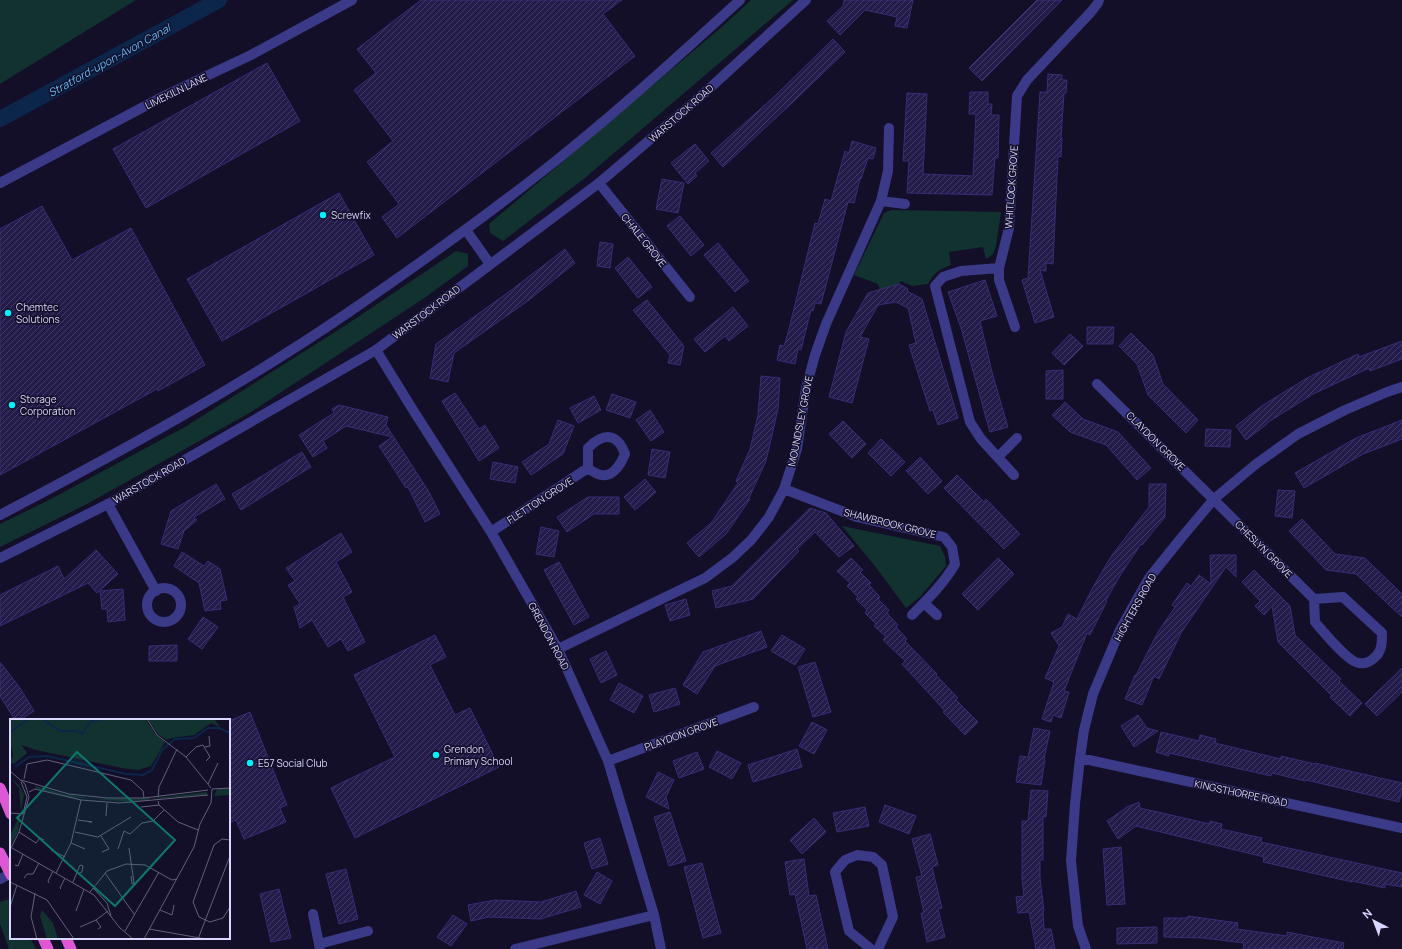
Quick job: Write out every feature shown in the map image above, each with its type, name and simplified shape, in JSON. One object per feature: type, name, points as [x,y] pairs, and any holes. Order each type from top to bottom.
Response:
[{"type":"highway","points":[[0,788],[10,812]]},
{"type":"highway","points":[[0,853],[10,872]]},
{"type":"highway","points":[[43,939],[48,949]]},
{"type":"highway","points":[[66,939],[71,949]]},
{"type":"street","name":"LIMEKILN LANE","points":[[0,183],[164,96],[251,55],[352,0]]},
{"type":"street","points":[[0,515],[96,464],[232,387],[345,315],[466,230],[568,150],[668,66],[740,0]]},
{"type":"street","name":"WARSTOCK ROAD","points":[[0,558],[108,504],[376,350],[599,183],[700,97],[806,0]]},
{"type":"street","name":"WHITLOCK GROVE","points":[[999,268],[1009,228],[1017,96],[1027,80],[1091,12],[1099,0]]},
{"type":"street","name":"MOUNDSLEY GROVE","points":[[558,649],[705,578],[732,558],[752,539],[769,517],[784,489],[797,449],[806,388],[815,354],[826,324],[881,201],[888,171],[889,128]]},
{"type":"street","name":"CHALE GROVE","points":[[599,183],[690,297]]},
{"type":"street","points":[[881,201],[905,204]]},
{"type":"street","points":[[466,230],[490,264]]},
{"type":"street","points":[[1014,475],[981,439],[970,422],[935,286],[943,276],[961,271],[999,268],[999,280],[1015,327]]},
{"type":"street","name":"GRENDON ROAD","points":[[376,350],[491,532],[558,649],[608,761],[654,915],[661,949]]},
{"type":"street","name":"CLAYDON GROVE","points":[[1097,384],[1214,499]]},
{"type":"street","name":"HIGHTERS ROAD","points":[[1086,949],[1078,926],[1071,861],[1080,758],[1092,694],[1120,630],[1149,578],[1214,499],[1256,464],[1298,434],[1345,410],[1402,387]]},
{"type":"street","points":[[998,457],[1017,438]]},
{"type":"street","name":"FLETTON GROVE","points":[[491,532],[588,468]]},
{"type":"street","name":"SHAWBROOK GROVE","points":[[784,489],[857,517],[944,537],[952,547],[955,564],[952,570],[912,615]]},
{"type":"street","name":"CHESLYN GROVE","points":[[1214,499],[1314,599]]},
{"type":"street","points":[[108,504],[156,591]]},
{"type":"street","points":[[1343,597],[1382,633],[1381,649],[1375,657],[1368,662],[1359,664],[1348,658],[1314,622],[1314,599],[1343,597]]},
{"type":"street","points":[[924,603],[937,615]]},
{"type":"street","name":"PLAYDON GROVE","points":[[608,761],[754,707]]},
{"type":"street","name":"KINGSTHORPE ROAD","points":[[1080,758],[1402,828]]},
{"type":"street","points":[[871,949],[849,931],[835,872],[845,860],[857,854],[873,857],[882,865],[893,917],[878,949]]},
{"type":"street","points":[[0,879],[10,874]]},
{"type":"street","points":[[313,914],[319,947],[368,931]]},
{"type":"street","points":[[515,949],[654,915]]},
{"type":"green space","points":[[0,0],[136,0],[0,84]]},
{"type":"green space","points":[[751,0],[793,0],[586,177],[503,241],[490,233],[489,224],[724,25]]},
{"type":"green space","points":[[892,210],[1001,212],[996,246],[993,254],[986,259],[983,247],[949,252],[951,265],[937,272],[928,284],[912,286],[901,281],[899,284],[880,290],[878,284],[854,275],[884,213]]},
{"type":"green space","points":[[456,251],[468,254],[468,266],[423,299],[251,412],[87,504],[0,547],[0,524],[49,500],[185,427],[346,325]]},
{"type":"green space","points":[[842,526],[940,546],[945,557],[946,566],[920,597],[906,608],[875,566]]},
{"type":"green space","points":[[9,899],[10,901],[10,939],[31,939],[36,949],[9,949],[0,924],[0,902]]},
{"type":"building","points":[[421,0],[622,0],[603,14],[635,56],[397,238],[382,217],[399,204],[367,162],[393,141],[354,90],[376,73],[357,49]]},
{"type":"building","points":[[844,0],[913,0],[907,28],[895,26],[897,17],[865,10],[840,35],[827,21],[843,6]]},
{"type":"building","points":[[1037,0],[1062,0],[982,81],[969,68]]},
{"type":"building","points":[[833,39],[845,52],[723,167],[711,153],[776,95]]},
{"type":"building","points":[[267,63],[300,121],[146,208],[113,149]]},
{"type":"building","points":[[1048,74],[1062,75],[1062,80],[1067,80],[1066,93],[1064,93],[1061,157],[1058,156],[1053,264],[1046,263],[1046,271],[1040,270],[1054,317],[1035,323],[1022,280],[1028,278],[1040,92],[1047,92]]},
{"type":"building","points":[[970,92],[988,92],[988,104],[992,104],[991,115],[999,115],[998,158],[995,158],[992,195],[907,193],[909,161],[903,161],[907,93],[927,94],[923,174],[973,176],[976,114],[969,114]]},
{"type":"building","points":[[852,141],[876,148],[873,159],[868,158],[860,179],[854,203],[848,202],[821,304],[815,303],[813,311],[811,310],[801,350],[798,349],[795,364],[777,360],[780,345],[784,346],[788,333],[815,223],[818,224],[825,199],[831,201],[845,151],[849,153]]},
{"type":"building","points":[[695,144],[709,161],[695,173],[697,176],[688,184],[671,163]]},
{"type":"building","points":[[662,179],[684,183],[678,213],[656,209]]},
{"type":"building","points":[[339,193],[374,255],[222,341],[187,279]]},
{"type":"building","points":[[42,206],[72,260],[131,228],[205,365],[158,391],[157,389],[0,475],[0,229]]},
{"type":"building","points":[[680,216],[704,245],[691,256],[667,226]]},
{"type":"building","points":[[600,242],[613,244],[610,268],[597,266]]},
{"type":"building","points":[[718,243],[749,281],[735,292],[704,255]]},
{"type":"building","points":[[565,249],[575,263],[529,300],[454,353],[448,382],[430,378],[436,344],[510,291]]},
{"type":"building","points":[[628,257],[652,287],[638,298],[615,268]]},
{"type":"building","points":[[985,280],[997,316],[980,321],[993,376],[1008,427],[990,432],[961,328],[948,292]]},
{"type":"building","points":[[899,284],[908,289],[907,291],[922,299],[958,418],[938,425],[933,410],[930,411],[909,345],[916,343],[908,308],[896,302],[878,305],[860,337],[869,339],[852,403],[829,397],[846,332],[868,293]]},
{"type":"building","points":[[647,300],[684,346],[680,365],[668,363],[670,355],[633,310]]},
{"type":"building","points":[[733,307],[748,326],[729,341],[725,336],[705,352],[694,339]]},
{"type":"building","points":[[1087,327],[1114,327],[1113,344],[1087,344]]},
{"type":"building","points":[[1131,333],[1153,355],[1163,384],[1198,420],[1186,433],[1148,395],[1137,364],[1119,346]]},
{"type":"building","points":[[1070,334],[1083,346],[1064,365],[1052,353]]},
{"type":"building","points":[[1402,341],[1402,359],[1370,371],[1369,368],[1313,394],[1267,423],[1246,440],[1236,426],[1263,405],[1307,378],[1358,354],[1359,357]]},
{"type":"building","points":[[1063,370],[1063,399],[1046,399],[1046,371]]},
{"type":"building","points":[[761,376],[780,378],[778,409],[766,461],[749,498],[750,499],[726,534],[699,557],[687,543],[711,523],[738,483],[736,481],[750,449],[758,415]]},
{"type":"building","points":[[455,393],[479,429],[485,425],[499,448],[479,461],[442,401]]},
{"type":"building","points":[[612,394],[636,402],[630,418],[606,410]]},
{"type":"building","points":[[594,396],[601,410],[578,423],[570,408]]},
{"type":"building","points":[[1065,402],[1083,419],[1118,432],[1151,468],[1137,480],[1106,445],[1070,432],[1052,415]]},
{"type":"building","points":[[339,405],[388,417],[386,425],[429,492],[440,514],[425,522],[408,487],[406,488],[379,446],[392,437],[346,426],[323,441],[327,448],[313,457],[299,435],[334,413],[332,409]]},
{"type":"building","points":[[650,410],[664,432],[651,441],[636,420]]},
{"type":"building","points":[[558,420],[574,426],[563,454],[531,475],[522,462],[549,444]]},
{"type":"building","points":[[1402,420],[1402,439],[1363,454],[1304,488],[1295,473],[1356,438]]},
{"type":"building","points":[[843,421],[866,444],[852,458],[829,434]]},
{"type":"building","points":[[1206,429],[1231,430],[1230,447],[1205,446]]},
{"type":"building","points":[[881,439],[905,462],[891,476],[868,453]]},
{"type":"building","points":[[652,449],[670,452],[665,478],[648,475]]},
{"type":"building","points":[[302,452],[311,467],[241,510],[232,494]]},
{"type":"building","points":[[920,457],[942,481],[928,494],[906,471]]},
{"type":"building","points":[[493,462],[518,467],[515,483],[490,479]]},
{"type":"building","points":[[957,475],[984,502],[986,499],[1020,534],[1004,549],[944,488]]},
{"type":"building","points":[[645,479],[656,492],[635,510],[624,497]]},
{"type":"building","points":[[216,484],[225,499],[194,517],[197,520],[184,531],[178,549],[161,544],[171,511]]},
{"type":"building","points":[[1149,484],[1166,484],[1165,517],[1142,545],[1141,544],[1106,600],[1107,601],[1090,635],[1087,633],[1064,691],[1069,692],[1061,718],[1053,715],[1051,722],[1042,719],[1054,682],[1045,678],[1059,646],[1051,633],[1062,627],[1068,614],[1077,619],[1093,587],[1112,555],[1149,507]]},
{"type":"building","points":[[1278,490],[1295,491],[1292,518],[1275,516]]},
{"type":"building","points":[[588,497],[619,497],[619,514],[594,514],[567,532],[557,517]]},
{"type":"building","points":[[810,508],[826,513],[854,546],[839,557],[815,532],[797,549],[799,551],[753,599],[716,608],[712,591],[732,586]]},
{"type":"building","points":[[1302,519],[1335,554],[1365,558],[1402,594],[1402,617],[1356,574],[1326,570],[1289,531]]},
{"type":"building","points":[[541,527],[559,531],[554,557],[536,554]]},
{"type":"building","points":[[341,533],[352,552],[336,562],[352,592],[343,597],[365,642],[348,651],[341,639],[328,647],[312,620],[300,628],[294,607],[300,604],[288,585],[295,581],[286,568]]},
{"type":"building","points":[[96,550],[118,574],[97,593],[88,583],[0,626],[0,595],[58,566],[64,579]]},
{"type":"building","points":[[182,552],[204,566],[208,561],[220,569],[227,600],[220,601],[221,609],[205,611],[199,583],[174,566]]},
{"type":"building","points":[[1210,555],[1236,555],[1236,577],[1226,567],[1181,633],[1159,679],[1154,676],[1142,705],[1125,699],[1135,675],[1158,632],[1175,607],[1172,605],[1187,583],[1191,586],[1199,575],[1211,584]]},
{"type":"building","points":[[851,558],[863,570],[860,572],[871,583],[869,585],[880,597],[878,599],[889,610],[887,613],[898,625],[896,627],[907,639],[905,641],[937,674],[936,675],[958,698],[956,700],[978,722],[965,735],[902,664],[905,661],[883,640],[886,637],[874,626],[876,624],[865,613],[867,610],[856,599],[858,597],[847,586],[850,583],[837,571]]},
{"type":"building","points":[[998,558],[1014,574],[978,610],[962,594]]},
{"type":"building","points":[[559,562],[589,617],[574,625],[544,570]]},
{"type":"building","points":[[1254,570],[1290,606],[1295,635],[1341,679],[1339,681],[1362,703],[1350,716],[1278,642],[1272,606],[1264,615],[1255,606],[1260,601],[1242,582]]},
{"type":"building","points":[[123,589],[125,620],[108,622],[107,609],[102,609],[100,591]]},
{"type":"building","points":[[686,599],[690,615],[670,621],[665,605]]},
{"type":"building","points":[[203,617],[218,627],[202,649],[188,639]]},
{"type":"building","points":[[761,631],[767,647],[715,666],[697,694],[683,685],[703,652]]},
{"type":"building","points":[[435,635],[446,657],[430,665],[455,715],[470,708],[499,767],[355,838],[331,788],[395,757],[354,675]]},
{"type":"building","points":[[782,635],[805,649],[795,665],[771,651]]},
{"type":"building","points":[[177,645],[177,661],[149,661],[149,646]]},
{"type":"building","points":[[606,651],[617,675],[601,683],[590,659]]},
{"type":"building","points":[[0,662],[20,688],[34,711],[22,719],[14,719],[0,696]]},
{"type":"building","points":[[815,662],[831,712],[813,717],[798,667]]},
{"type":"building","points":[[1402,668],[1402,692],[1377,716],[1365,704]]},
{"type":"building","points":[[619,683],[643,696],[634,713],[610,700]]},
{"type":"building","points":[[675,688],[680,704],[654,712],[649,695]]},
{"type":"building","name":"E57 Social Club","points":[[250,712],[287,805],[280,808],[286,822],[244,839],[236,820],[230,823],[230,721]]},
{"type":"building","points":[[1138,715],[1147,728],[1158,731],[1134,747],[1121,726]]},
{"type":"building","points":[[812,722],[827,730],[814,754],[799,746]]},
{"type":"building","points":[[1034,728],[1050,731],[1044,759],[1041,785],[1016,782],[1020,756],[1028,757]]},
{"type":"building","points":[[1161,732],[1199,741],[1200,735],[1216,739],[1215,743],[1281,759],[1281,756],[1402,783],[1399,802],[1272,773],[1271,776],[1169,753],[1169,756],[1156,752]]},
{"type":"building","points":[[797,749],[802,767],[753,782],[748,765]]},
{"type":"building","points":[[717,751],[741,763],[732,779],[709,767]]},
{"type":"building","points":[[697,752],[704,769],[679,778],[673,761]]},
{"type":"building","points":[[658,772],[674,780],[666,797],[669,809],[646,797]]},
{"type":"building","points":[[1031,790],[1048,791],[1046,817],[1043,816],[1043,860],[1040,860],[1040,878],[1044,911],[1044,929],[1051,929],[1055,949],[1036,949],[1029,912],[1018,913],[1016,897],[1024,896],[1022,879],[1022,821],[1028,821]]},
{"type":"building","points":[[1139,802],[1140,808],[1210,824],[1210,821],[1222,824],[1221,829],[1262,838],[1261,842],[1402,873],[1402,887],[1385,884],[1385,888],[1263,862],[1264,857],[1136,826],[1118,839],[1107,821],[1127,807]]},
{"type":"building","points":[[885,805],[916,816],[909,834],[879,822]]},
{"type":"building","points":[[865,807],[869,826],[837,832],[833,813]]},
{"type":"building","points":[[670,812],[686,861],[669,866],[654,817]]},
{"type":"building","points":[[814,818],[826,832],[802,854],[790,840]]},
{"type":"building","points":[[930,834],[938,865],[932,867],[942,908],[938,909],[945,937],[927,942],[921,913],[924,913],[916,877],[922,876],[912,839]]},
{"type":"building","points":[[600,838],[608,864],[592,869],[584,843]]},
{"type":"building","points":[[1121,847],[1125,904],[1107,905],[1103,849]]},
{"type":"building","points":[[804,859],[809,896],[816,895],[828,949],[807,949],[795,894],[790,895],[785,862]]},
{"type":"building","points":[[702,863],[721,933],[703,938],[684,867]]},
{"type":"building","points":[[346,869],[358,919],[339,924],[326,874]]},
{"type":"building","points":[[597,872],[612,881],[600,904],[584,895]]},
{"type":"building","points":[[279,889],[291,938],[271,942],[260,894]]},
{"type":"building","points":[[576,891],[581,907],[540,919],[489,917],[471,921],[468,905],[495,900],[541,902]]},
{"type":"building","points":[[453,915],[467,924],[451,946],[437,937]]},
{"type":"building","points":[[1188,916],[1238,923],[1237,929],[1287,936],[1287,932],[1344,943],[1343,949],[1243,949],[1244,943],[1203,938],[1164,937],[1164,918],[1188,918]]},
{"type":"building","points":[[1157,927],[1157,943],[1117,944],[1117,928]]},
{"type":"waterway","name":"Stratford-upon-Avon Canal","points":[[0,119],[219,0]]},
{"type":"place","name":"Screwfix","points":[[323,215]]},
{"type":"place","name":"Chemtec Solutions","points":[[8,313]]},
{"type":"place","name":"Storage Corporation","points":[[12,405]]},
{"type":"place","name":"Grendon Primary School","points":[[436,755]]},
{"type":"place","name":"E57 Social Club","points":[[250,763]]}]
